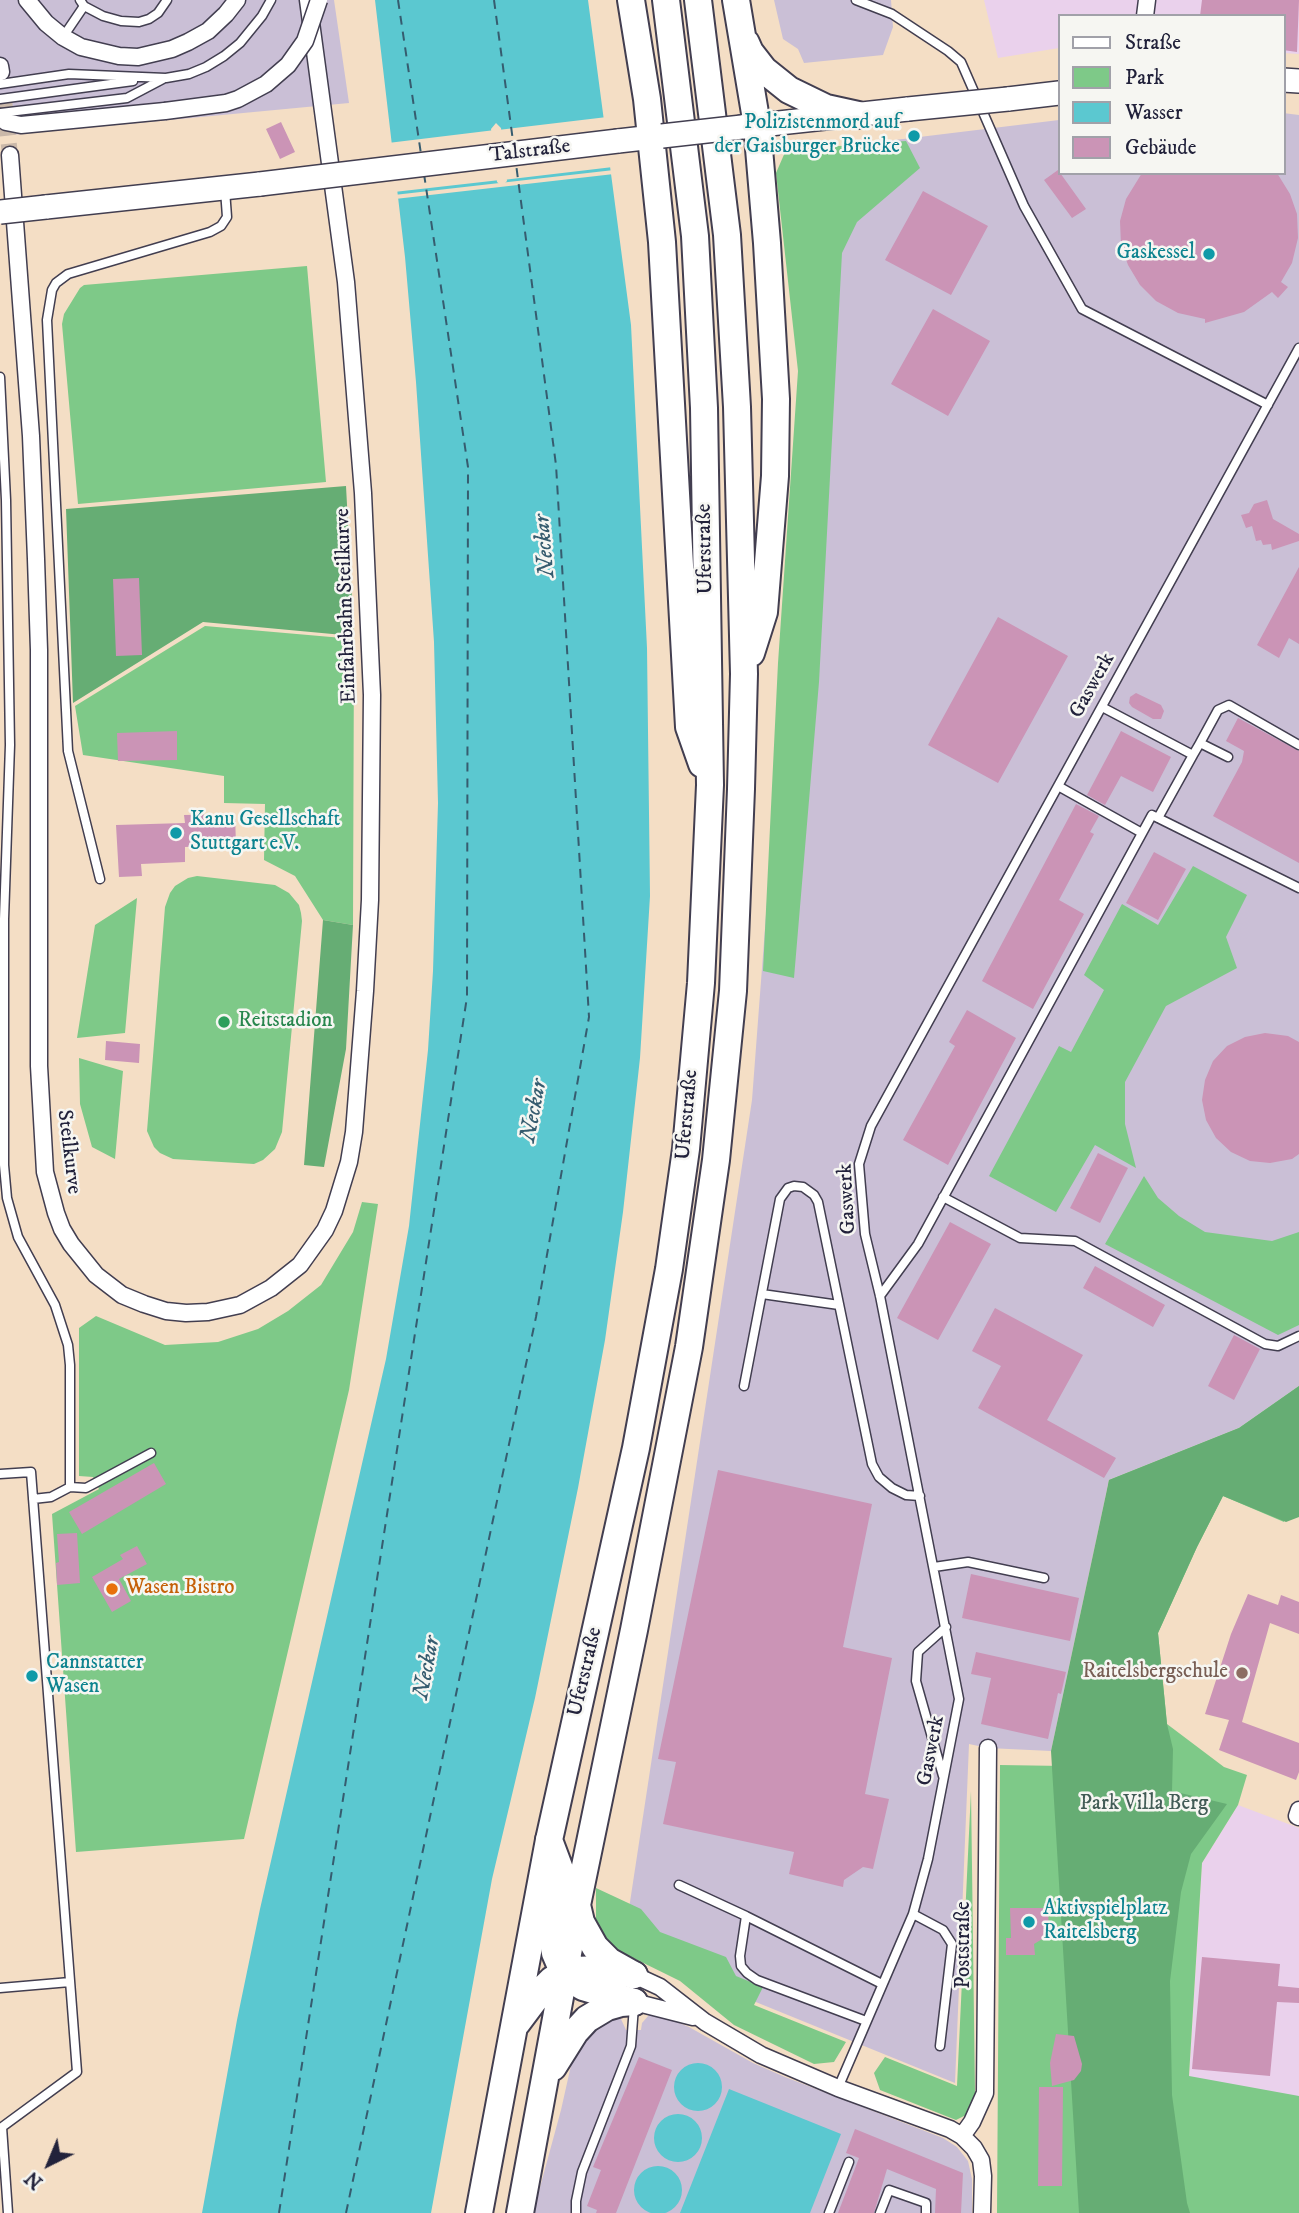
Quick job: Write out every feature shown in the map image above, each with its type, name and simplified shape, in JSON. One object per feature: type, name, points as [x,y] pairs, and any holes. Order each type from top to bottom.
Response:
[{"type":"main road","points":[[631,0],[662,242],[689,727],[710,785]]},
{"type":"main road","name":"Uferstraße","points":[[479,2213],[549,1840],[636,1448],[669,1269],[686,1149],[700,995],[710,785],[704,408],[695,236],[666,0]]},
{"type":"main road","name":"Uferstraße","points":[[520,2213],[577,1905],[689,1346],[716,1160],[733,991],[744,674],[737,407],[727,235],[698,0]]},
{"type":"main road","points":[[736,0],[742,35],[749,126],[773,336],[776,399],[775,476],[764,612],[744,674]]},
{"type":"main road","points":[[742,35],[757,62],[789,90],[826,108],[858,115]]},
{"type":"main road","name":"Talstraße","points":[[0,212],[1058,93]]},
{"type":"main road","points":[[549,1840],[561,1872],[552,1925],[553,1945],[564,1973],[583,1987],[634,2002]]},
{"type":"main road","points":[[577,1905],[581,1922],[595,1948],[609,1961],[634,1975]]},
{"type":"main road","points":[[511,2037],[532,2000],[552,1980],[564,1973],[599,1969],[634,1975]]},
{"type":"main road","points":[[545,2081],[575,2032],[587,2019],[607,2007],[634,2002]]},
{"type":"street","points":[[27,0],[46,23],[81,47],[119,56],[138,57],[172,49],[208,31],[226,15],[237,0]]},
{"type":"street","points":[[208,31],[225,0]]},
{"type":"street","name":"Einfahrbahn Steilkurve","points":[[308,0],[350,320],[364,507],[372,695],[370,900],[365,991],[354,1132],[349,1162],[334,1211]]},
{"type":"street","points":[[0,115],[6,122],[21,125],[226,103],[266,85],[288,65],[305,41],[319,0]]},
{"type":"street","points":[[0,66],[1,72]]},
{"type":"street","name":"Steilkurve","points":[[10,155],[31,436],[37,585],[39,1066],[42,1149],[56,1213],[82,1261],[106,1284],[122,1295],[155,1308],[186,1313],[208,1312],[240,1305],[271,1288],[300,1265],[325,1230],[334,1211]]},
{"type":"street","name":"Poststraße","points":[[962,2136],[972,2122],[985,2093],[988,1748]]},
{"type":"street","points":[[634,1975],[660,1987],[705,2022],[761,2055],[962,2136],[981,2160],[984,2176],[982,2213]]},
{"type":"street","points":[[634,2002],[705,2022]]},
{"type":"lane","points":[[63,37],[82,3],[103,16],[139,22],[158,13],[167,0]]},
{"type":"lane","points":[[0,84],[69,74],[166,78],[189,74],[224,57],[252,30],[271,0]]},
{"type":"lane","points":[[856,0],[883,10],[961,62],[1024,206],[1082,309],[1268,405]]},
{"type":"lane","points":[[882,0],[883,10]]},
{"type":"lane","points":[[0,99],[153,78]]},
{"type":"lane","points":[[0,115],[127,99],[166,78]]},
{"type":"lane","points":[[100,879],[68,751],[47,320],[52,290],[56,283],[68,274],[210,232],[226,220],[228,214],[225,187]]},
{"type":"lane","name":"Gaswerk","points":[[838,2088],[913,1914],[928,1860],[959,1699],[880,1296],[865,1234],[859,1164],[871,1126],[1299,348]]},
{"type":"lane","points":[[0,377],[6,500],[10,745],[4,919],[4,1165],[8,1198],[18,1237],[55,1305],[68,1345],[70,1487]]},
{"type":"lane","points":[[1158,818],[1218,710],[1229,705],[1299,745]]},
{"type":"lane","points":[[1102,707],[1193,755]]},
{"type":"lane","points":[[1200,743],[1228,757]]},
{"type":"lane","points":[[1058,786],[1142,833]]},
{"type":"lane","points":[[880,1296],[918,1244],[1152,815],[1299,888]]},
{"type":"lane","points":[[744,1386],[783,1192],[794,1186],[803,1186],[818,1202],[872,1464],[879,1478],[892,1488],[906,1495],[920,1496]]},
{"type":"lane","points":[[943,1197],[1020,1238],[1075,1241],[1265,1344],[1278,1346],[1299,1336]]},
{"type":"lane","points":[[762,1294],[839,1305]]},
{"type":"lane","points":[[33,1499],[51,1497],[70,1487],[86,1488],[151,1453]]},
{"type":"lane","points":[[0,1474],[31,1472],[77,2072],[2,2127],[8,2213]]},
{"type":"lane","points":[[934,1567],[968,1562],[1044,1578]]},
{"type":"lane","points":[[944,1779],[916,1681],[918,1652],[946,1627]]},
{"type":"lane","points":[[679,1885],[882,1984]]},
{"type":"lane","points":[[913,1914],[943,1930],[952,1944],[940,2046]]},
{"type":"lane","points":[[746,1916],[740,1956],[741,1966],[747,1973],[757,1980],[866,2021]]},
{"type":"lane","points":[[576,2213],[582,2172],[631,2046],[634,1975]]},
{"type":"lane","points":[[0,1988],[70,1982]]},
{"type":"lane","points":[[829,2213],[849,2162]]},
{"type":"lane","points":[[880,2213],[889,2190],[926,2203],[926,2213]]},
{"type":"shaded area","points":[[0,0],[334,0],[349,103],[0,136]]},
{"type":"shaded area","points":[[774,0],[891,0],[893,27],[883,55],[804,63],[798,49],[783,39]]},
{"type":"shaded area","points":[[984,0],[1299,0],[1299,54],[1285,53],[1285,14],[1058,14],[1058,48],[998,58]]},
{"type":"shaded area","points":[[1285,113],[1299,115],[1299,1386],[1239,1428],[1109,1480],[1051,1751],[988,1748],[969,1744],[955,2083],[623,1948],[752,1100],[789,611],[801,367],[788,153],[1058,120],[1058,175],[1285,175]]},
{"type":"shaded area","points":[[1238,1805],[1299,1828],[1299,2136],[1188,2095],[1202,1863]]},
{"type":"shaded area","points":[[649,2015],[689,2027],[753,2063],[785,2077],[943,2138],[957,2147],[968,2161],[972,2179],[972,2213],[533,2213],[578,2042],[612,2016],[621,2019],[626,2030],[641,2030],[642,2023]]},
{"type":"green space","points":[[906,141],[920,168],[857,222],[842,253],[819,682],[794,978],[763,971],[778,663],[798,371],[776,173],[786,150]]},
{"type":"green space","points":[[307,266],[326,482],[78,504],[62,324],[64,314],[80,288],[84,285]]},
{"type":"green space","points":[[346,486],[354,636],[203,622],[73,703],[66,509]]},
{"type":"green space","points":[[205,626],[354,639],[353,925],[323,920],[295,876],[264,860],[265,804],[224,803],[224,776],[83,755],[75,706]]},
{"type":"green space","points":[[1193,866],[1247,895],[1226,937],[1237,968],[1166,1006],[1125,1082],[1125,1124],[1136,1168],[1095,1145],[1056,1212],[989,1176],[1059,1046],[1071,1052],[1104,990],[1084,975],[1122,904],[1158,925]]},
{"type":"green space","name":"Reitstadion","points":[[197,876],[275,885],[289,893],[299,905],[301,913],[282,1132],[275,1149],[254,1164],[173,1159],[154,1147],[147,1131],[165,907],[175,886]]},
{"type":"green space","points":[[137,898],[125,1033],[77,1038],[95,925]]},
{"type":"green space","points":[[323,920],[353,925],[346,1049],[324,1167],[304,1165]]},
{"type":"green space","points":[[79,1058],[123,1071],[115,1159],[92,1147],[80,1104]]},
{"type":"green space","points":[[1144,1176],[1158,1198],[1179,1216],[1205,1232],[1272,1241],[1299,1232],[1299,1325],[1278,1335],[1105,1244]]},
{"type":"green space","points":[[362,1202],[378,1204],[349,1390],[244,1839],[76,1852],[52,1514],[99,1489],[93,1477],[79,1476],[79,1328],[96,1316],[165,1345],[218,1342],[258,1329],[288,1311],[321,1285],[353,1232]]},
{"type":"green space","name":"Park Villa Berg","points":[[1299,1386],[1284,1522],[1223,1496],[1158,1633],[1167,1724],[1224,1767],[1247,1775],[1238,1805],[1202,1863],[1189,2076],[1299,2096],[1299,2213],[997,2213],[1000,1765],[1064,1766],[1109,1480],[1239,1428]]},
{"type":"green space","name":"Park Villa Berg","points":[[1299,1386],[1299,1517],[1286,1522],[1223,1496],[1158,1633],[1167,1724],[1173,1749],[1172,1791],[1227,1804],[1191,1854],[1181,1892],[1170,1981],[1172,2095],[1190,2213],[1079,2213],[1051,1751],[1109,1480],[1239,1428]]},
{"type":"green space","points":[[971,1791],[975,2093],[970,2113],[956,2120],[880,2090],[874,2073],[885,2057],[957,2086]]},
{"type":"green space","points":[[596,1888],[641,1909],[660,1932],[726,1957],[736,1976],[763,1987],[754,2005],[846,2042],[834,2062],[814,2064],[734,2025],[680,1981],[611,1947],[596,1919]]},
{"type":"water","name":"Neckar","points":[[375,0],[588,0],[631,325],[647,648],[650,896],[640,1058],[605,1340],[535,1698],[492,1879],[431,2213],[202,2213],[260,1909],[386,1359],[409,1226],[428,1050],[438,803],[434,642],[405,257]],"holes":[[[496,123],[501,128],[507,181],[502,186],[497,182],[491,129]]]},
{"type":"water","points":[[698,2063],[707,2064],[715,2070],[721,2078],[721,2096],[715,2104],[707,2110],[698,2111],[689,2110],[681,2104],[675,2096],[674,2087],[675,2078],[681,2070],[689,2064]]},
{"type":"water","points":[[729,2089],[841,2134],[810,2213],[680,2213]]},
{"type":"water","points":[[678,2114],[687,2115],[695,2121],[701,2129],[701,2147],[695,2155],[687,2161],[678,2162],[669,2161],[661,2155],[655,2147],[654,2138],[655,2129],[661,2121],[669,2115]]},
{"type":"water","points":[[658,2166],[675,2173],[682,2190],[675,2207],[658,2214],[641,2207],[634,2190],[641,2173]]},
{"type":"pier","points":[[607,117],[613,167],[503,180],[498,130]]},
{"type":"pier","points":[[495,130],[500,180],[394,192],[388,143]]},
{"type":"pier","points":[[614,170],[614,174],[395,199],[394,195]]},
{"type":"building","points":[[1202,0],[1299,0],[1297,52],[1285,50],[1285,14],[1200,14]]},
{"type":"building","points":[[281,122],[295,152],[280,159],[266,129]]},
{"type":"building","points":[[1058,170],[1058,175],[1062,175],[1086,209],[1072,218],[1044,180]]},
{"type":"building","name":"Gaskessel","points":[[1141,175],[1278,175],[1290,194],[1297,214],[1298,238],[1292,263],[1281,282],[1288,287],[1278,298],[1272,292],[1244,312],[1205,323],[1205,319],[1178,313],[1156,301],[1140,285],[1128,265],[1121,245],[1120,221],[1126,199]]},
{"type":"building","points":[[923,191],[988,226],[951,295],[885,260]]},
{"type":"building","points":[[933,309],[990,341],[948,416],[891,384]]},
{"type":"building","points":[[1267,500],[1273,519],[1299,534],[1299,541],[1272,550],[1271,544],[1263,545],[1261,540],[1256,541],[1252,526],[1246,528],[1241,515],[1249,513],[1254,504]]},
{"type":"building","points":[[1299,567],[1299,644],[1289,638],[1279,658],[1257,645]]},
{"type":"building","points":[[139,578],[142,655],[116,656],[113,579]]},
{"type":"building","points":[[998,617],[1068,656],[998,783],[928,745]]},
{"type":"building","points":[[1136,693],[1161,705],[1164,711],[1161,719],[1153,719],[1132,707],[1129,703],[1130,697]]},
{"type":"building","points":[[1238,718],[1299,751],[1299,863],[1213,816],[1242,762],[1244,751],[1226,741]]},
{"type":"building","points":[[177,731],[177,760],[118,761],[117,733]]},
{"type":"building","points":[[1121,731],[1171,757],[1153,792],[1121,776],[1105,805],[1087,795]]},
{"type":"building","points":[[1076,804],[1099,816],[1090,832],[1094,834],[1059,900],[1084,914],[1033,1009],[982,981]]},
{"type":"building","name":"Kanu Gesellschaft Stuttgart e.V.","points":[[235,814],[236,845],[185,847],[185,862],[141,864],[142,876],[119,877],[116,825],[185,823],[184,815]]},
{"type":"building","points":[[1154,852],[1186,869],[1158,920],[1126,903]]},
{"type":"building","points":[[967,1010],[1016,1038],[948,1165],[903,1140],[955,1046],[949,1042]]},
{"type":"building","points":[[1265,1033],[1288,1036],[1299,1042],[1299,1154],[1292,1159],[1270,1163],[1250,1161],[1231,1152],[1216,1138],[1206,1120],[1202,1100],[1205,1080],[1213,1061],[1227,1046],[1245,1037]]},
{"type":"building","points":[[106,1041],[140,1044],[139,1063],[105,1060]]},
{"type":"building","points":[[1098,1153],[1128,1168],[1100,1223],[1070,1208]]},
{"type":"building","points":[[950,1222],[991,1244],[938,1340],[897,1318]]},
{"type":"building","points":[[1095,1266],[1165,1305],[1153,1327],[1083,1288]]},
{"type":"building","points":[[995,1308],[1083,1355],[1047,1420],[1116,1458],[1104,1478],[978,1408],[1001,1366],[972,1351]]},
{"type":"building","points":[[1234,1335],[1260,1349],[1234,1400],[1208,1386]]},
{"type":"building","points":[[154,1463],[166,1484],[82,1534],[69,1512]]},
{"type":"building","points":[[718,1470],[872,1504],[843,1647],[892,1658],[865,1794],[889,1799],[873,1869],[863,1867],[844,1880],[843,1887],[789,1874],[794,1852],[663,1824],[676,1762],[658,1759]]},
{"type":"building","points":[[77,1533],[80,1583],[57,1585],[57,1534]]},
{"type":"building","points":[[137,1546],[147,1564],[119,1579],[131,1601],[112,1612],[92,1577],[123,1559],[120,1555]]},
{"type":"building","points":[[971,1574],[1079,1598],[1070,1641],[962,1618]]},
{"type":"building","points":[[1248,1594],[1278,1605],[1281,1595],[1299,1602],[1299,1634],[1270,1623],[1242,1722],[1299,1743],[1299,1772],[1296,1780],[1219,1750],[1229,1720],[1205,1714],[1231,1634]]},
{"type":"building","points":[[976,1652],[1066,1672],[1061,1694],[1058,1693],[1048,1739],[981,1724],[991,1678],[971,1674]]},
{"type":"building","name":"Aktivspielplatz Raitelsberg","points":[[1010,1908],[1048,1908],[1049,1935],[1034,1944],[1035,1955],[1006,1955],[1006,1938],[1011,1938]]},
{"type":"building","points":[[1202,1957],[1280,1964],[1278,1986],[1299,1988],[1299,2003],[1277,2002],[1270,2076],[1192,2069]]},
{"type":"building","points":[[1056,2034],[1074,2036],[1082,2064],[1081,2071],[1074,2080],[1052,2086],[1050,2063]]},
{"type":"building","points":[[639,2057],[672,2070],[616,2213],[596,2213],[597,2210],[587,2206],[601,2170],[593,2167]]},
{"type":"building","points":[[1039,2087],[1063,2087],[1062,2186],[1038,2186]]},
{"type":"building","points":[[855,2129],[963,2173],[961,2213],[935,2213],[936,2189],[887,2169],[874,2213],[838,2213],[859,2158],[846,2153]]},
{"type":"ferry route","points":[[398,0],[421,154]]},
{"type":"ferry route","points":[[494,0],[513,141]]},
{"type":"ferry route","points":[[346,2213],[536,1317],[589,1017],[556,465],[516,164]]},
{"type":"ferry route","points":[[279,2213],[467,997],[468,467],[424,174]]},
{"type":"tunnel","points":[[1,72],[10,155]]},
{"type":"place","name":"Polizistenmord auf der Gaisburger Brücke","points":[[914,136]]},
{"type":"place","name":"Gaskessel","points":[[1209,254]]},
{"type":"place","name":"Kanu Gesellschaft Stuttgart e.V.","points":[[176,833]]},
{"type":"place","name":"Reitstadion","points":[[224,1022]]},
{"type":"place","name":"Wasen Bistro","points":[[112,1589]]},
{"type":"place","name":"Raitelsbergschule","points":[[1242,1673]]},
{"type":"place","name":"Cannstatter Wasen","points":[[32,1676]]},
{"type":"place","name":"Aktivspielplatz Raitelsberg","points":[[1029,1922]]}]
